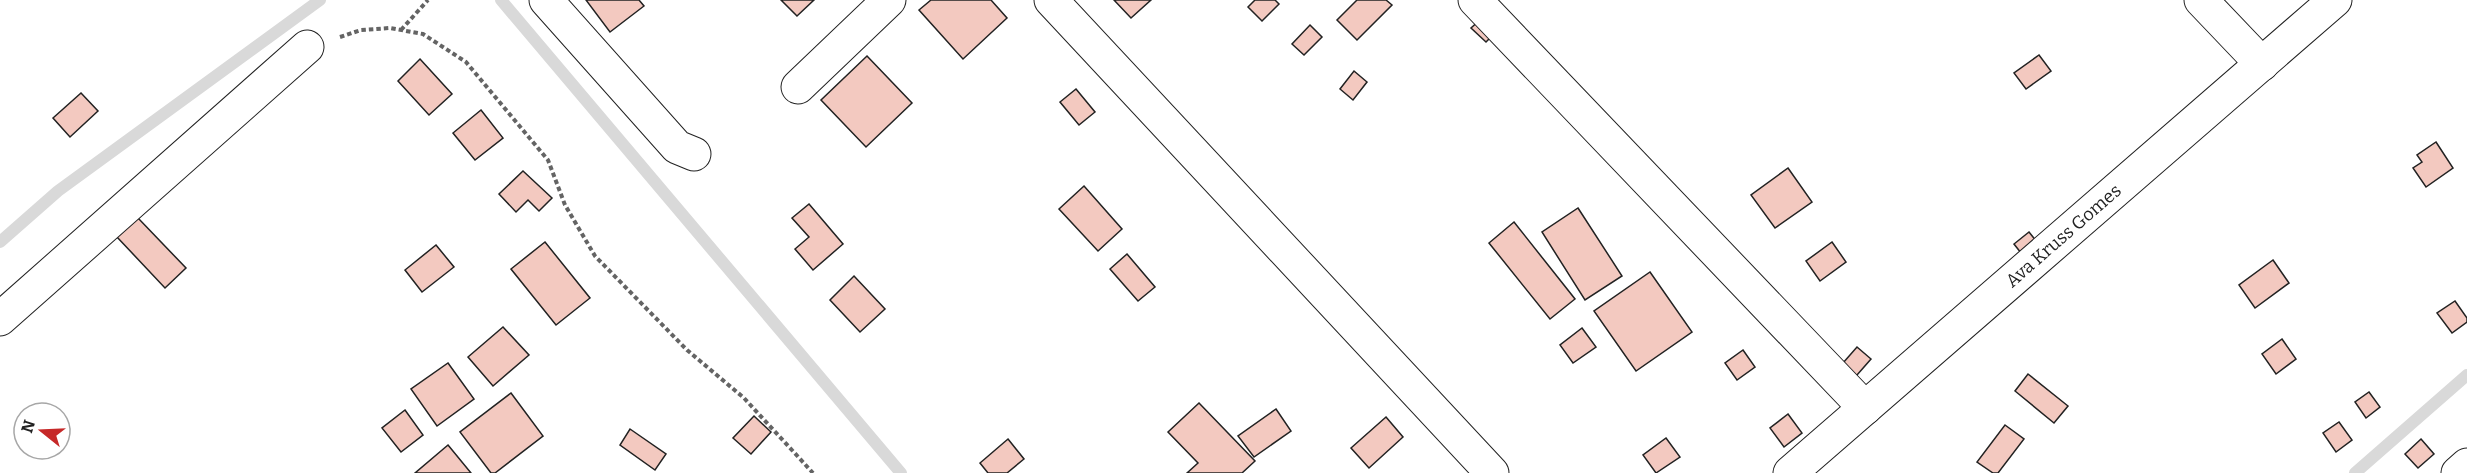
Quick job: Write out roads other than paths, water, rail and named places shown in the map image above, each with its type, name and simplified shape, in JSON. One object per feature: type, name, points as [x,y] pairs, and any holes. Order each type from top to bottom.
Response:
[{"type":"street","points":[[546,0],[677,147],[694,154]]},
{"type":"street","points":[[798,87],[889,0]]},
{"type":"street","points":[[1051,0],[1492,473]]},
{"type":"street","points":[[1475,0],[1865,408]]},
{"type":"street","points":[[2201,0],[2262,64]]},
{"type":"street","name":"Ava Kruss Gomes","points":[[1790,473],[2335,0]]},
{"type":"street","points":[[0,319],[307,47]]},
{"type":"street","points":[[2458,473],[2467,465]]},
{"type":"waterway","points":[[0,242],[58,191],[320,0]]},
{"type":"waterway","points":[[501,0],[901,473]]},
{"type":"waterway","points":[[2355,473],[2467,375]]}]
